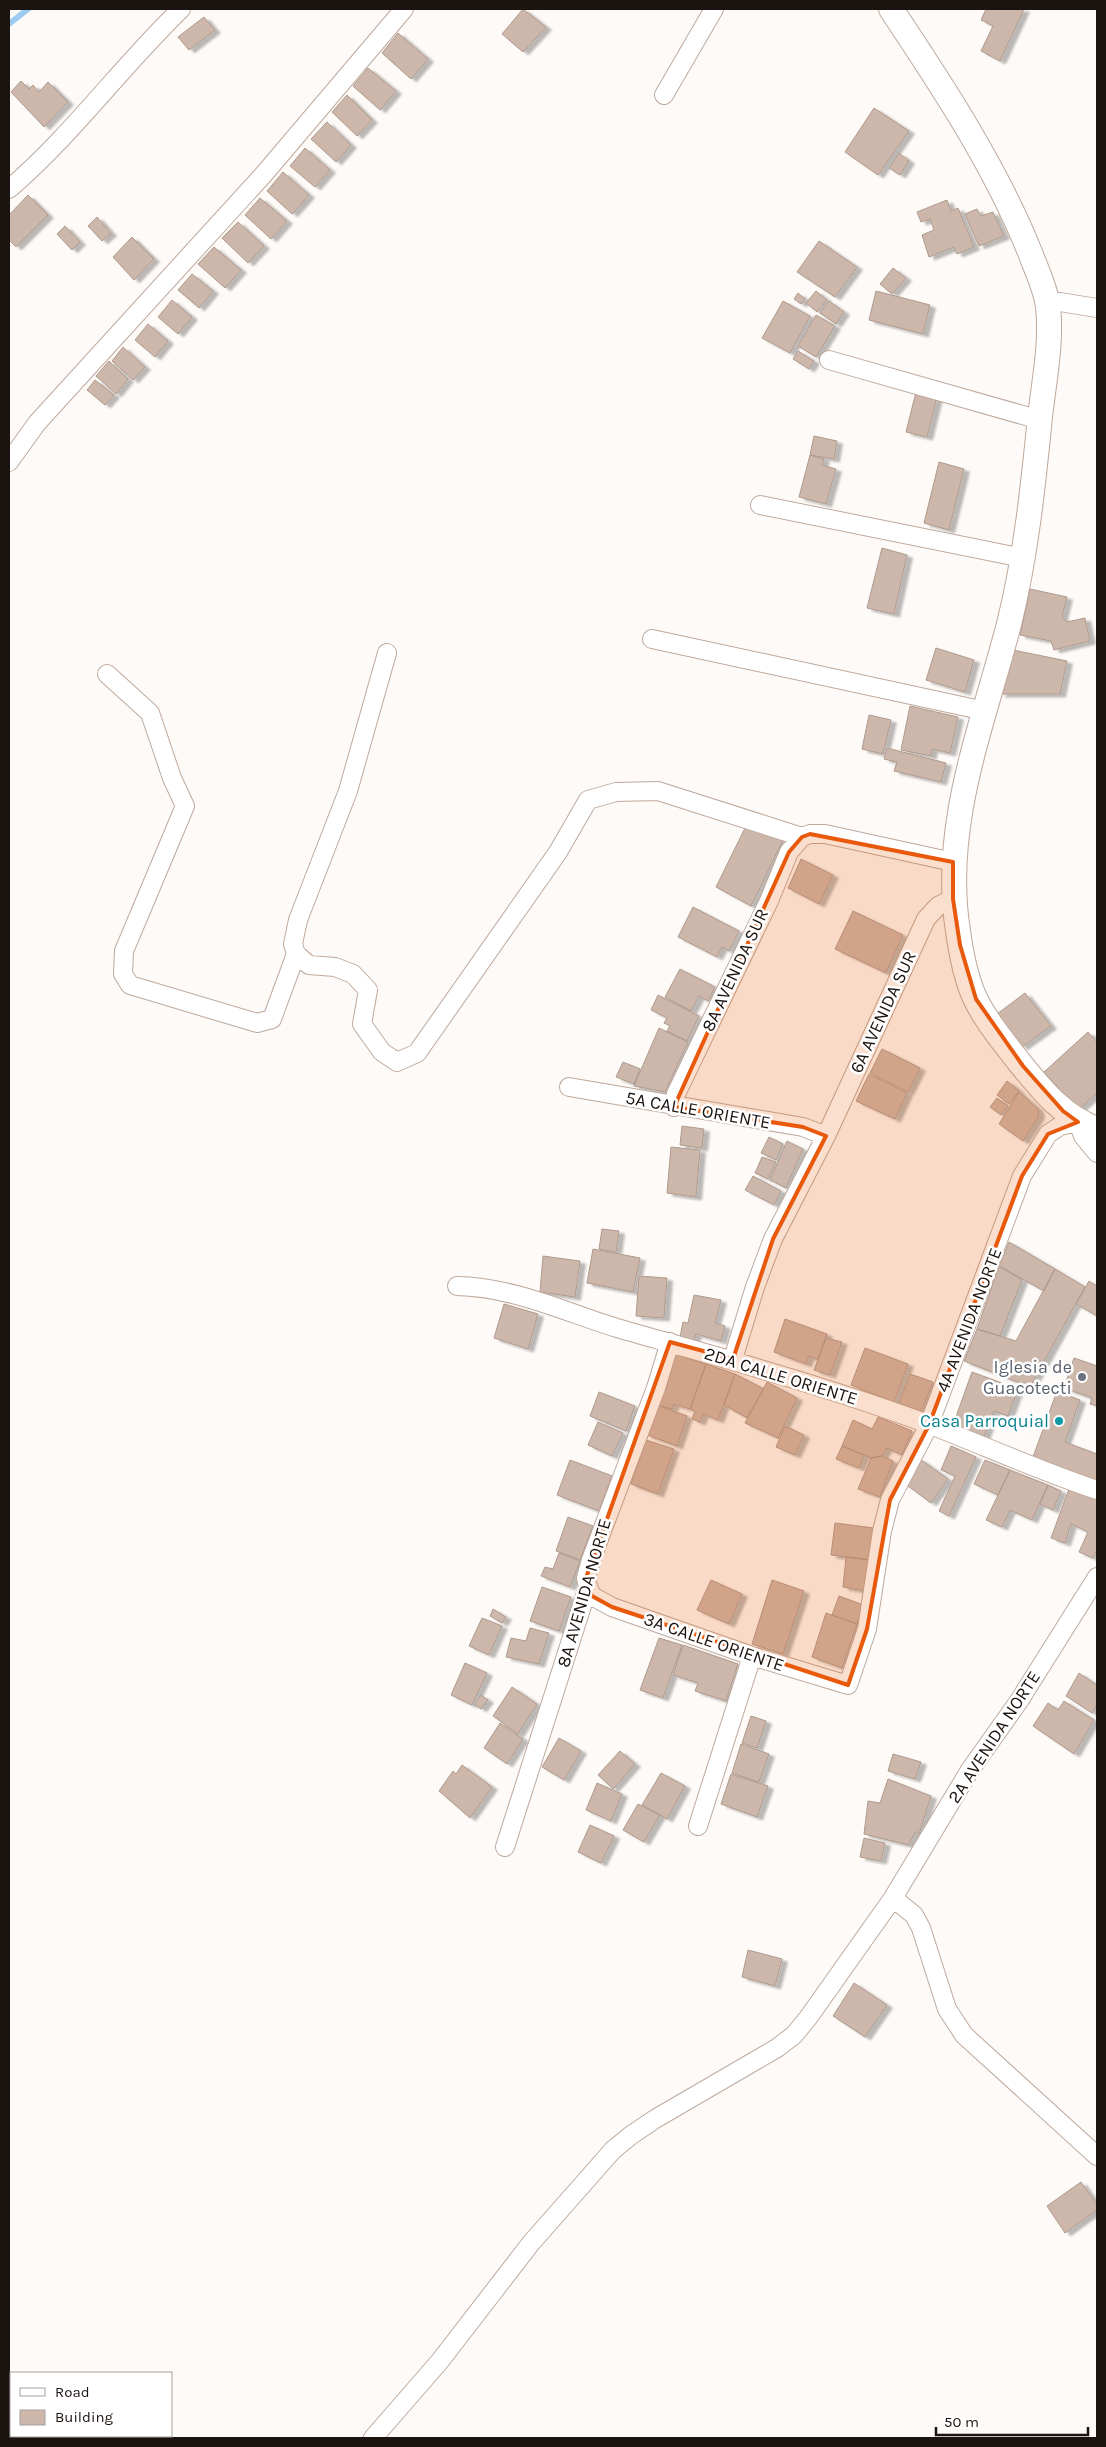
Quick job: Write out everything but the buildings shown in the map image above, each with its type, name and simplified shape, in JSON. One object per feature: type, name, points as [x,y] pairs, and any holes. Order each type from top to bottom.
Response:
[{"type":"street","points":[[9,189],[145,44],[181,9]]},
{"type":"street","points":[[9,462],[37,423],[264,174],[404,9]]},
{"type":"street","points":[[664,94],[714,9]]},
{"type":"street","points":[[891,9],[956,110],[999,184],[1022,232],[1048,303],[1047,352],[1035,476],[1023,558],[1009,623],[964,786],[956,829],[953,862],[953,899],[966,976],[976,999],[1004,1043],[1023,1066],[1063,1111],[1088,1125],[1083,1136],[1097,1153]]},
{"type":"street","points":[[1048,303],[1060,302],[1097,308]]},
{"type":"street","points":[[829,360],[1040,420]]},
{"type":"street","points":[[760,505],[1023,558]]},
{"type":"street","points":[[652,639],[985,711]]},
{"type":"street","points":[[387,653],[348,791],[298,920],[293,944],[296,954],[309,965],[335,967],[353,974],[368,990],[362,1024],[382,1052],[397,1062],[417,1053],[558,852],[588,800],[616,792],[658,791],[802,837],[810,834],[825,834],[953,862]]},
{"type":"street","points":[[107,674],[150,713],[172,778],[185,806],[124,951],[123,974],[130,985],[257,1023],[272,1019],[296,954]]},
{"type":"street","name":"8A AVENIDA SUR","points":[[674,1106],[676,1094],[769,900],[789,852],[802,837]]},
{"type":"street","name":"6A AVENIDA SUR","points":[[733,1360],[755,1287],[773,1240],[826,1136],[926,919],[938,906],[953,899]]},
{"type":"street","name":"5A CALLE ORIENTE","points":[[569,1087],[803,1127],[826,1136]]},
{"type":"street","name":"4A AVENIDA NORTE","points":[[848,1685],[867,1629],[882,1531],[890,1500],[929,1425],[1022,1176],[1036,1150],[1048,1134],[1060,1126],[1088,1125]]},
{"type":"street","name":"2DA CALLE ORIENTE","points":[[457,1286],[481,1286],[510,1293],[596,1321],[733,1360],[929,1425],[1049,1474],[1097,1490]]},
{"type":"street","name":"8A AVENIDA NORTE","points":[[505,1847],[588,1587],[586,1578],[591,1560],[656,1388],[670,1342]]},
{"type":"street","name":"2A AVENIDA NORTE","points":[[374,2438],[440,2361],[525,2249],[613,2150],[642,2127],[726,2080],[794,2035],[842,1971],[892,1898],[970,1770],[1019,1701],[1097,1577]]},
{"type":"street","name":"3A CALLE ORIENTE","points":[[588,1587],[592,1596],[612,1607],[752,1656],[848,1685]]},
{"type":"street","points":[[698,1826],[752,1656]]},
{"type":"street","points":[[892,1898],[914,1915],[922,1928],[947,2009],[964,2035],[1097,2156]]},
{"type":"highlighted area","points":[[810,834],[953,862],[953,899],[960,945],[976,999],[1023,1066],[1063,1111],[1078,1122],[1048,1134],[1022,1176],[929,1425],[890,1500],[867,1629],[848,1685],[612,1607],[592,1596],[586,1578],[670,1342],[733,1359],[773,1239],[826,1136],[803,1127],[674,1107],[789,852],[802,837]]},
{"type":"waterway","points":[[9,24],[28,9]]},
{"type":"place","name":"Iglesia de Guacotecti","points":[[1082,1377]]},
{"type":"place","name":"Casa Parroquial","points":[[1059,1421]]}]
